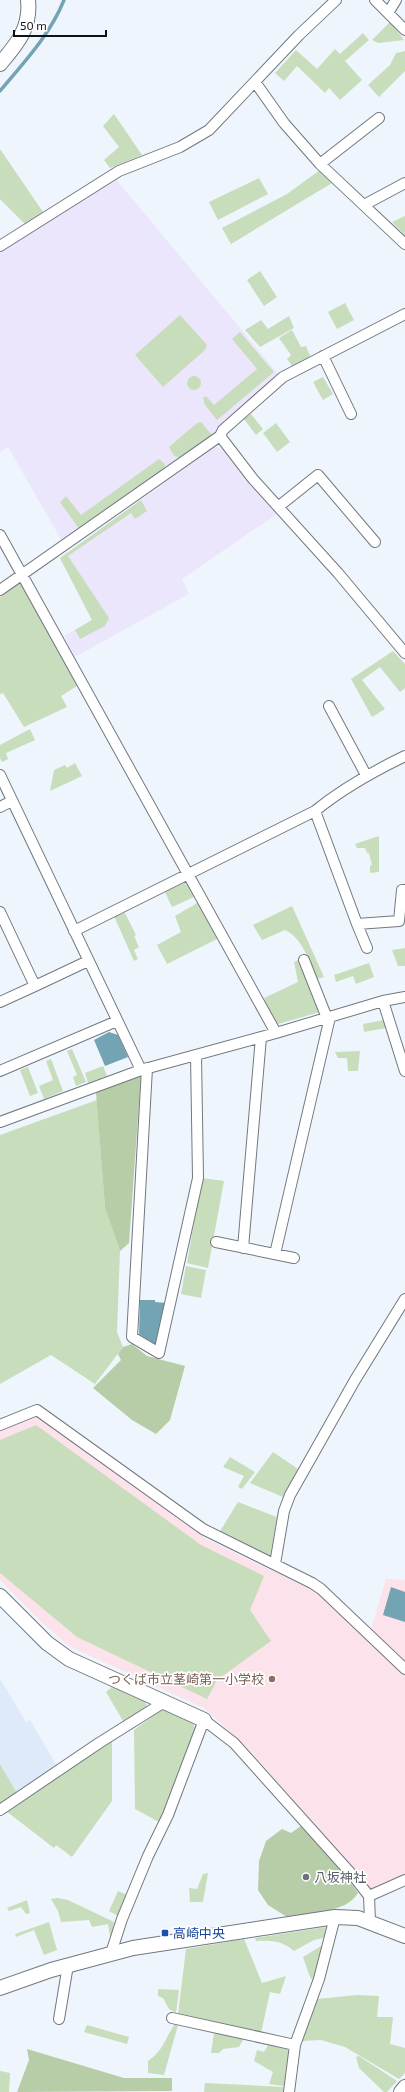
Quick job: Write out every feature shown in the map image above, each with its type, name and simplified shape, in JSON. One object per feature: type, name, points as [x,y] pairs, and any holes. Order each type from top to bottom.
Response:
[{"type":"street","points":[[0,64],[20,41],[26,28],[29,15],[28,0]]},
{"type":"street","points":[[0,246],[119,171],[180,147],[209,130],[299,35],[336,0]]},
{"type":"street","points":[[375,0],[405,30]]},
{"type":"street","points":[[388,13],[396,0]]},
{"type":"street","points":[[255,82],[284,123],[320,164],[405,244]]},
{"type":"street","points":[[320,164],[379,118]]},
{"type":"street","points":[[364,205],[405,183]]},
{"type":"street","points":[[0,590],[220,436],[223,430],[283,377],[405,314]]},
{"type":"street","points":[[323,356],[351,414]]},
{"type":"street","points":[[220,436],[253,479],[338,573],[405,653]]},
{"type":"street","points":[[278,507],[318,476],[375,542]]},
{"type":"street","points":[[0,535],[23,574],[276,1033]]},
{"type":"street","points":[[329,706],[366,775]]},
{"type":"street","points":[[74,931],[315,811],[337,793],[366,775],[405,756]]},
{"type":"street","points":[[0,775],[117,1021],[144,1069],[132,1337],[159,1353],[198,1178],[196,1056]]},
{"type":"street","points":[[0,807],[12,801]]},
{"type":"street","points":[[315,811],[366,948]]},
{"type":"street","points":[[357,924],[399,921],[402,890],[405,890]]},
{"type":"street","points":[[0,912],[35,986]]},
{"type":"street","points":[[0,1002],[88,960]]},
{"type":"street","points":[[275,1254],[329,1018],[304,960]]},
{"type":"street","points":[[0,1122],[144,1069],[196,1056],[383,1001],[405,997]]},
{"type":"street","points":[[383,1001],[405,1071]]},
{"type":"street","points":[[0,1071],[117,1021]]},
{"type":"street","points":[[243,1248],[261,1037]]},
{"type":"street","points":[[216,1242],[294,1258]]},
{"type":"street","points":[[275,1564],[284,1511],[290,1495],[355,1380],[405,1299]]},
{"type":"street","points":[[0,1425],[37,1410],[202,1529],[222,1540],[275,1564],[322,1589],[405,1669]]},
{"type":"street","points":[[0,1596],[56,1651],[69,1659],[166,1701],[204,1720],[234,1743],[355,1878],[369,1896],[370,1921]]},
{"type":"street","points":[[0,1810],[99,1743],[166,1701]]},
{"type":"street","points":[[111,1953],[122,1919],[148,1856],[168,1815],[204,1720]]},
{"type":"street","points":[[369,1896],[405,1880]]},
{"type":"street","points":[[289,2092],[295,2045],[319,1979],[335,1917]]},
{"type":"street","points":[[0,1988],[68,1965],[111,1953],[154,1944],[335,1917],[358,1918],[370,1921],[405,1936]]},
{"type":"street","points":[[58,2019],[68,1965]]},
{"type":"street","points":[[172,2018],[295,2045]]},
{"type":"street","points":[[401,2092],[405,2087]]},
{"type":"shaded area","points":[[115,178],[279,375],[207,439],[62,541],[8,447],[0,452],[0,251]]},
{"type":"shaded area","points":[[215,447],[222,448],[247,481],[277,514],[182,579],[189,594],[75,657],[64,636],[92,620],[60,558]]},
{"type":"shaded area","name":"つくば市立茎崎第一小学校","points":[[36,1416],[208,1540],[321,1594],[368,1639],[386,1579],[405,1580],[405,1875],[371,1889],[247,1747],[204,1708],[69,1646],[38,1619],[0,1580],[0,1431]]},
{"type":"shaded area","points":[[0,1679],[26,1722],[30,1720],[57,1766],[17,1793],[0,1764]]},
{"type":"green space","points":[[390,22],[404,40],[378,43],[372,40]]},
{"type":"green space","points":[[363,33],[369,40],[345,61],[362,80],[340,100],[329,88],[325,93],[297,66],[284,81],[275,73],[296,50],[317,69],[335,49],[340,54]]},
{"type":"green space","points":[[405,51],[405,71],[379,97],[368,85],[390,65],[396,53]]},
{"type":"green space","points":[[114,114],[142,155],[110,168],[104,160],[119,147],[103,126]]},
{"type":"green space","points":[[0,149],[43,212],[25,224],[0,199]]},
{"type":"green space","points":[[320,170],[332,183],[231,244],[222,228],[287,194]]},
{"type":"green space","points":[[259,178],[268,194],[218,220],[209,202]]},
{"type":"green space","points":[[405,216],[405,235],[392,222]]},
{"type":"green space","points":[[260,271],[277,297],[264,306],[247,280]]},
{"type":"green space","points":[[345,303],[354,320],[337,329],[328,312]]},
{"type":"green space","points":[[180,315],[207,345],[205,350],[163,387],[135,355]]},
{"type":"green space","points":[[289,316],[294,328],[260,347],[245,330],[261,320],[268,329]]},
{"type":"green space","points":[[292,330],[301,347],[306,346],[311,358],[292,366],[287,359],[291,355],[279,338]]},
{"type":"green space","points":[[240,332],[274,372],[217,420],[205,405],[203,398],[206,396],[214,405],[257,369],[232,339]]},
{"type":"green space","points":[[194,376],[199,378],[201,383],[199,388],[194,390],[189,388],[187,383],[189,378]]},
{"type":"green space","points":[[323,377],[333,394],[323,400],[313,382]]},
{"type":"green space","points":[[251,414],[263,429],[256,435],[244,419]]},
{"type":"green space","points":[[201,422],[212,435],[180,458],[174,456],[169,447],[197,423]]},
{"type":"green space","points":[[276,423],[290,442],[277,452],[263,433]]},
{"type":"green space","points":[[159,459],[165,464],[164,470],[79,529],[60,502],[66,496],[81,515]]},
{"type":"green space","points":[[141,500],[147,511],[135,519],[131,513],[68,556],[109,618],[105,626],[80,639],[75,630],[92,620],[60,558]]},
{"type":"green space","points":[[23,581],[77,686],[61,696],[67,707],[24,727],[3,693],[0,694],[0,597]]},
{"type":"green space","points":[[393,651],[405,664],[405,688],[400,692],[380,667],[362,680],[385,709],[372,717],[351,679]]},
{"type":"green space","points":[[30,729],[35,740],[6,753],[8,759],[2,762],[0,758],[0,745]]},
{"type":"green space","points":[[75,763],[82,776],[50,791],[54,770],[65,765],[67,768]]},
{"type":"green space","points":[[379,836],[379,872],[370,873],[370,866],[372,865],[369,853],[367,853],[365,848],[357,848],[355,844]]},
{"type":"green space","points":[[184,883],[188,885],[194,897],[172,907],[165,892]]},
{"type":"green space","points":[[199,902],[217,939],[167,964],[157,945],[181,932],[175,916]]},
{"type":"green space","points":[[292,906],[324,977],[317,979],[305,951],[291,934],[285,930],[262,940],[253,925]]},
{"type":"green space","points":[[125,913],[136,935],[134,936],[139,947],[134,950],[138,959],[134,961],[114,916]]},
{"type":"green space","points":[[405,948],[405,966],[398,966],[392,950]]},
{"type":"green space","points":[[300,959],[320,1012],[278,1024],[272,1017],[264,998],[298,982],[294,962]]},
{"type":"green space","points":[[369,963],[374,977],[356,984],[353,976],[336,982],[334,975]]},
{"type":"green space","points":[[384,1020],[386,1028],[364,1032],[363,1024]]},
{"type":"green space","points":[[72,1049],[86,1082],[76,1086],[73,1077],[77,1075],[67,1051]]},
{"type":"green space","points":[[360,1051],[358,1071],[348,1071],[347,1058],[338,1058],[335,1052]]},
{"type":"green space","points":[[51,1059],[63,1091],[44,1099],[39,1086],[53,1080],[46,1061]]},
{"type":"green space","points":[[103,1066],[107,1076],[88,1083],[85,1073]]},
{"type":"green space","points":[[28,1067],[38,1093],[30,1096],[20,1070]]},
{"type":"green space","points":[[141,1075],[129,1243],[120,1251],[105,1208],[96,1092]]},
{"type":"green space","points":[[97,1100],[105,1208],[120,1251],[117,1332],[123,1347],[95,1384],[51,1355],[0,1384],[0,1135]]},
{"type":"green space","points":[[202,1178],[224,1181],[208,1268],[187,1263]]},
{"type":"green space","points":[[186,1266],[206,1270],[201,1298],[181,1294]]},
{"type":"green space","points":[[132,1344],[147,1356],[185,1366],[170,1420],[156,1434],[132,1420],[93,1388],[121,1360],[118,1354],[123,1347]]},
{"type":"green space","points":[[36,1425],[201,1545],[264,1576],[250,1610],[271,1641],[217,1680],[207,1699],[77,1637],[0,1573],[0,1440]]},
{"type":"green space","points":[[273,1452],[298,1469],[283,1497],[250,1483]]},
{"type":"green space","points":[[230,1457],[255,1472],[242,1489],[238,1487],[244,1476],[223,1467]]},
{"type":"green space","points":[[238,1502],[277,1517],[270,1556],[219,1533]]},
{"type":"green space","points":[[113,1686],[146,1701],[147,1708],[123,1721],[106,1692]]},
{"type":"green space","points":[[163,1709],[193,1723],[195,1728],[161,1823],[135,1809],[134,1730]]},
{"type":"green space","points":[[112,1741],[112,1801],[72,1857],[56,1845],[54,1848],[6,1811]]},
{"type":"green space","points":[[0,1764],[17,1793],[0,1805]]},
{"type":"green space","points":[[301,1826],[346,1876],[358,1893],[353,1900],[345,1905],[326,1911],[287,1917],[268,1905],[258,1890],[259,1861],[266,1841],[282,1829],[291,1833]]},
{"type":"green space","points":[[208,1873],[203,1902],[190,1902],[189,1888],[197,1889],[203,1874]]},
{"type":"green space","points":[[118,1891],[127,1895],[118,1916],[109,1911]]},
{"type":"green space","points":[[57,1898],[68,1900],[114,1922],[111,1942],[108,1924],[92,1927],[89,1920],[61,1922],[58,1911],[51,1899]]},
{"type":"green space","points":[[27,1900],[30,1913],[26,1914],[21,1907],[9,1911],[7,1908]]},
{"type":"green space","points":[[49,1922],[57,1950],[44,1955],[34,1930],[16,1937],[15,1934]]},
{"type":"green space","points":[[326,1927],[324,1938],[314,1940],[294,1951],[281,1943],[272,1941],[256,1941],[255,1938]]},
{"type":"green space","points":[[244,1939],[262,1983],[286,1976],[280,1994],[270,1992],[261,2033],[178,2014],[186,1949]]},
{"type":"green space","points":[[321,1946],[324,1947],[313,1981],[310,1977],[303,1957]]},
{"type":"green space","points":[[158,1989],[179,1990],[176,2013],[169,2009],[163,1998],[158,1996]]},
{"type":"green space","points":[[357,1995],[379,1996],[377,2017],[393,2017],[390,2044],[405,2048],[405,2073],[399,2079],[345,2047],[321,2040],[302,2041],[317,1999]]},
{"type":"green space","points":[[176,2022],[178,2025],[164,2075],[148,2073],[148,2061],[158,2053]]},
{"type":"green space","points":[[87,2025],[129,2037],[127,2044],[84,2032]]},
{"type":"green space","points":[[214,2033],[241,2038],[243,2040],[239,2047],[223,2049],[219,2053],[211,2053]]},
{"type":"green space","points":[[268,2045],[287,2049],[289,2051],[284,2086],[269,2084],[273,2072],[254,2061],[257,2050],[264,2052]]},
{"type":"green space","points":[[27,2049],[124,2078],[172,2078],[172,2091],[17,2092],[29,2060]]},
{"type":"green space","points":[[359,2056],[397,2081],[387,2092],[384,2092],[359,2068],[356,2057]]},
{"type":"green space","points":[[0,2071],[10,2073],[9,2092],[0,2092]]},
{"type":"green space","points":[[205,2083],[284,2087],[283,2092],[204,2092]]},
{"type":"water","points":[[109,1032],[118,1035],[128,1057],[105,1066],[94,1040]]},
{"type":"water","points":[[140,1300],[155,1300],[155,1302],[167,1303],[157,1342],[155,1344],[139,1334]]},
{"type":"water","points":[[391,1587],[405,1592],[405,1622],[383,1615]]},
{"type":"waterway","points":[[0,91],[44,37],[64,0]]},
{"type":"place","name":"つくば市立茎崎第一小学校","points":[[272,1679]]},
{"type":"place","name":"八坂神社","points":[[306,1877]]},
{"type":"place","name":"高崎中央","points":[[165,1933]]}]
